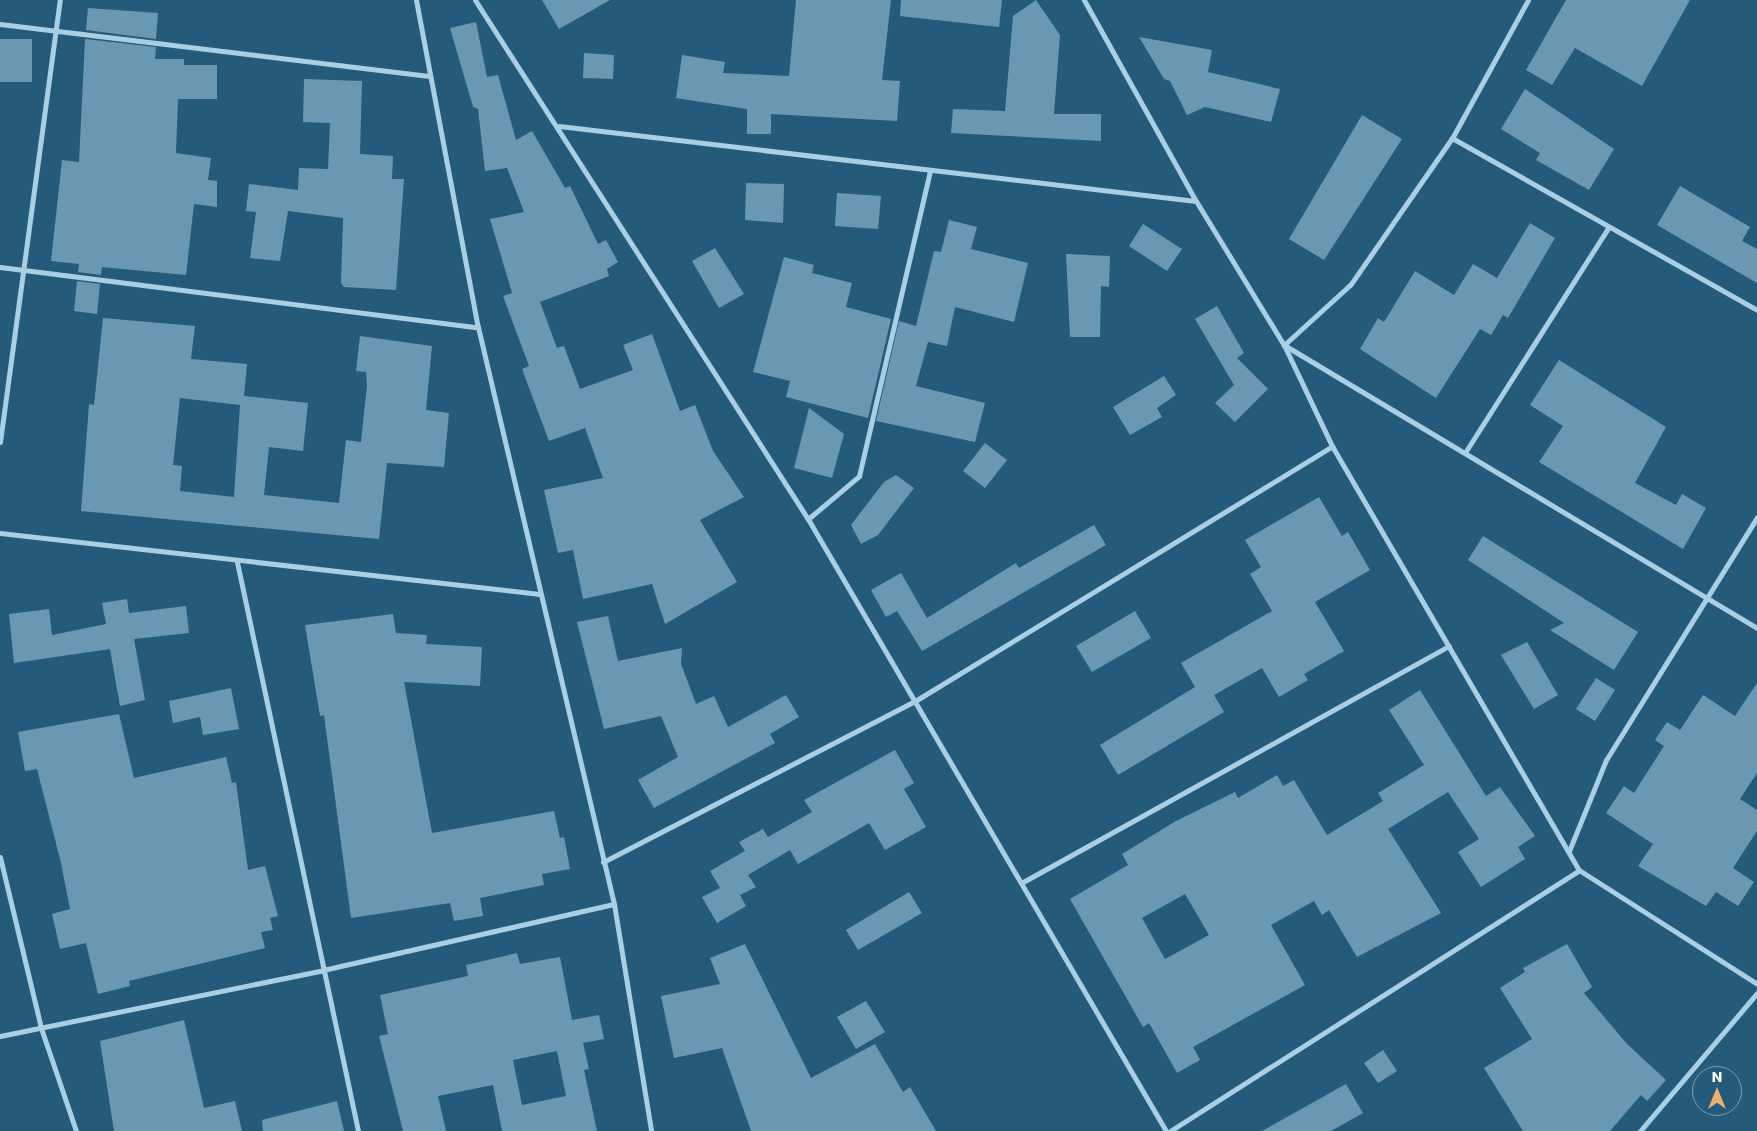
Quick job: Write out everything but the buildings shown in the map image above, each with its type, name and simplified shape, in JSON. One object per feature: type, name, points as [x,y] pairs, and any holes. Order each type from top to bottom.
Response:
[{"type":"street","points":[[0,442],[60,0]]},
{"type":"street","points":[[416,0],[427,76],[478,327],[614,904],[650,1131]]},
{"type":"street","points":[[475,0],[559,126],[808,519],[1023,882],[1166,1131]]},
{"type":"street","points":[[1084,0],[1196,201],[1284,345],[1332,446],[1579,870],[1757,984]]},
{"type":"street","points":[[1284,345],[1352,284],[1452,138],[1528,0]]},
{"type":"street","points":[[0,24],[427,76]]},
{"type":"street","points":[[559,126],[1196,201]]},
{"type":"street","points":[[1452,138],[1608,228],[1757,310]]},
{"type":"street","points":[[808,519],[859,476],[930,170]]},
{"type":"street","points":[[1466,451],[1608,228]]},
{"type":"street","points":[[0,267],[478,327]]},
{"type":"street","points":[[1284,345],[1466,451],[1757,628]]},
{"type":"street","points":[[603,862],[915,701],[1332,446]]},
{"type":"street","points":[[1569,851],[1606,760],[1706,596],[1757,518]]},
{"type":"street","points":[[0,533],[237,562],[540,594]]},
{"type":"street","points":[[237,562],[358,1131]]},
{"type":"street","points":[[1023,882],[1449,646]]},
{"type":"street","points":[[0,857],[41,1028],[76,1131]]},
{"type":"street","points":[[1170,1131],[1579,870]]},
{"type":"street","points":[[0,1036],[323,970],[614,904]]},
{"type":"street","points":[[1640,1131],[1757,993]]}]
